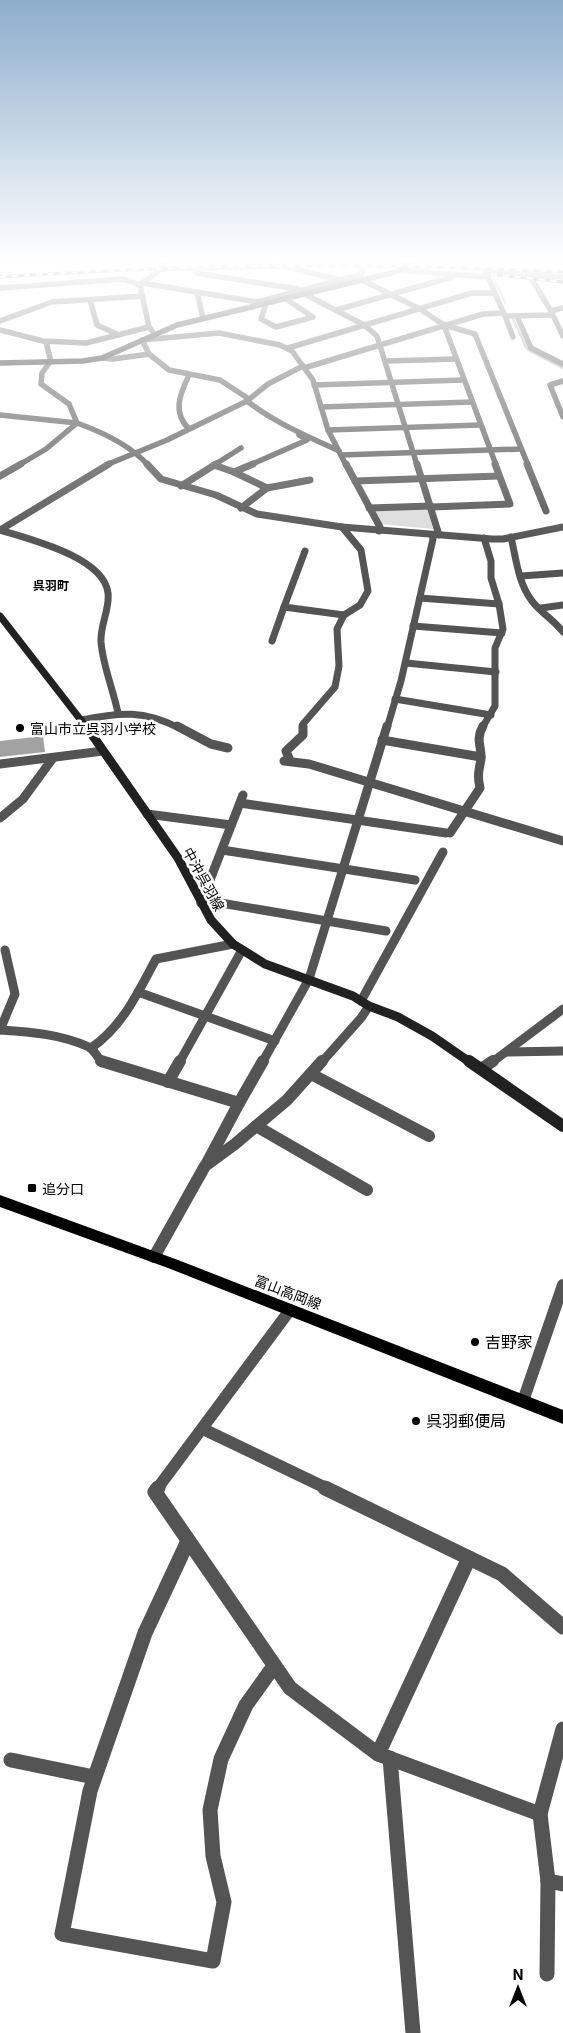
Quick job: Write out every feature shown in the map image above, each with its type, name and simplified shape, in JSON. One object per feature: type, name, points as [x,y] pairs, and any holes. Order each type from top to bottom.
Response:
[{"type":"main road","points":[[0,363],[102,358],[113,353]]},
{"type":"main road","name":"中沖呉羽線","points":[[0,616],[82,720],[178,858],[211,920],[233,944],[264,964],[353,996],[365,1004],[398,1017],[432,1036],[563,1126]]},
{"type":"main road","name":"富山高岡線","points":[[0,1201],[154,1257],[563,1417]]},
{"type":"street","points":[[48,353],[50,362],[42,373],[41,384],[69,404],[76,423]]},
{"type":"street","points":[[295,353],[314,385],[328,430],[380,527],[379,531]]},
{"type":"street","points":[[0,530],[103,466],[167,440],[248,400],[268,384],[303,367],[351,353]]},
{"type":"street","points":[[154,1257],[308,979],[406,663],[433,539],[436,535],[431,506],[384,353]]},
{"type":"street","points":[[369,508],[510,504],[454,353]]},
{"type":"street","points":[[483,353],[546,511]]},
{"type":"street","points":[[541,353],[563,364]]},
{"type":"street","points":[[102,358],[113,359],[149,354],[169,370],[220,380],[261,412],[340,453],[521,448]]},
{"type":"street","points":[[386,361],[456,359]]},
{"type":"street","points":[[189,375],[179,398],[178,409],[180,419],[189,429]]},
{"type":"street","points":[[314,385],[463,380]]},
{"type":"street","points":[[562,413],[550,385],[563,382]]},
{"type":"street","points":[[321,407],[472,402]]},
{"type":"street","points":[[0,415],[76,423],[96,430],[134,452],[161,479],[216,495],[257,514],[300,522],[379,531],[484,538],[511,537],[563,527]]},
{"type":"street","points":[[0,476],[46,450],[76,423]]},
{"type":"street","points":[[328,430],[480,425]]},
{"type":"street","points":[[234,472],[307,440],[291,429]]},
{"type":"street","points":[[181,486],[241,448]]},
{"type":"street","points":[[214,465],[234,472],[267,488]]},
{"type":"street","points":[[355,481],[499,476]]},
{"type":"street","points":[[241,508],[267,488],[310,480]]},
{"type":"street","points":[[342,527],[361,550],[368,591],[360,605],[344,616],[336,636],[340,666],[337,682],[332,692],[303,724],[303,735],[286,751],[287,761],[309,764],[369,781],[563,841]]},
{"type":"street","points":[[0,530],[58,550],[82,561],[97,570],[106,580],[109,592],[100,624],[101,642],[104,664],[115,697],[118,713]]},
{"type":"street","points":[[511,537],[521,576],[533,603],[541,608],[563,632]]},
{"type":"street","points":[[201,903],[242,799],[358,820],[448,833],[480,788],[477,776],[481,757],[478,746],[481,730],[496,706],[495,648],[502,633],[503,624],[491,578],[491,561],[484,538]]},
{"type":"street","points":[[272,641],[305,551]]},
{"type":"street","points":[[521,576],[563,573]]},
{"type":"street","points":[[420,598],[499,604]]},
{"type":"street","points":[[541,608],[563,605]]},
{"type":"street","points":[[284,607],[344,616]]},
{"type":"street","points":[[414,626],[502,633]]},
{"type":"street","points":[[406,663],[496,672]]},
{"type":"street","points":[[395,699],[491,715]]},
{"type":"street","points":[[82,720],[118,713],[138,712],[172,724],[212,745],[228,748]]},
{"type":"street","points":[[382,740],[481,757]]},
{"type":"street","points":[[0,764],[103,750]]},
{"type":"street","points":[[0,818],[24,799],[53,758]]},
{"type":"street","points":[[147,814],[231,825]]},
{"type":"street","points":[[222,850],[415,880]]},
{"type":"street","points":[[206,1166],[286,1100],[361,1018],[365,1004],[443,852]]},
{"type":"street","points":[[201,903],[209,901],[386,931]]},
{"type":"street","points":[[91,1048],[113,1032],[156,959],[233,944]]},
{"type":"street","points":[[6,950],[15,994],[0,1030],[50,1034],[91,1048],[100,1061],[239,1103]]},
{"type":"street","points":[[168,1082],[242,950]]},
{"type":"street","points":[[138,992],[275,1040]]},
{"type":"street","points":[[481,1069],[507,1052],[563,1009]]},
{"type":"street","points":[[507,1052],[563,1051]]},
{"type":"street","points":[[311,1074],[429,1136]]},
{"type":"street","points":[[256,1126],[367,1190]]},
{"type":"street","points":[[523,1401],[563,1285]]},
{"type":"street","points":[[290,1310],[155,1492],[290,1688],[384,1756],[540,1814]]},
{"type":"street","points":[[203,1429],[502,1574],[563,1627]]},
{"type":"street","points":[[188,1541],[145,1634],[94,1778],[62,1934],[213,1961],[224,1902],[213,1856],[210,1810],[221,1759],[246,1705],[274,1666]]},
{"type":"street","points":[[413,2033],[384,1756],[469,1558]]},
{"type":"street","points":[[548,1974],[555,1882],[540,1814],[563,1729]]},
{"type":"street","points":[[11,1760],[94,1778]]},
{"type":"shaded area","points":[[428,509],[433,529],[381,524],[374,510]]},
{"type":"shaded area","points":[[43,736],[45,752],[0,757],[0,741]]},
{"type":"waterway","points":[[534,353],[563,368]]},
{"type":"place","name":"富山市立呉羽小学校","points":[[20,728]]},
{"type":"place","name":"追分口","points":[[32,1188]]},
{"type":"place","name":"吉野家","points":[[475,1342]]},
{"type":"place","name":"呉羽郵便局","points":[[416,1421]]},
{"type":"district","name":"呉羽町","points":[[51,585]]}]
